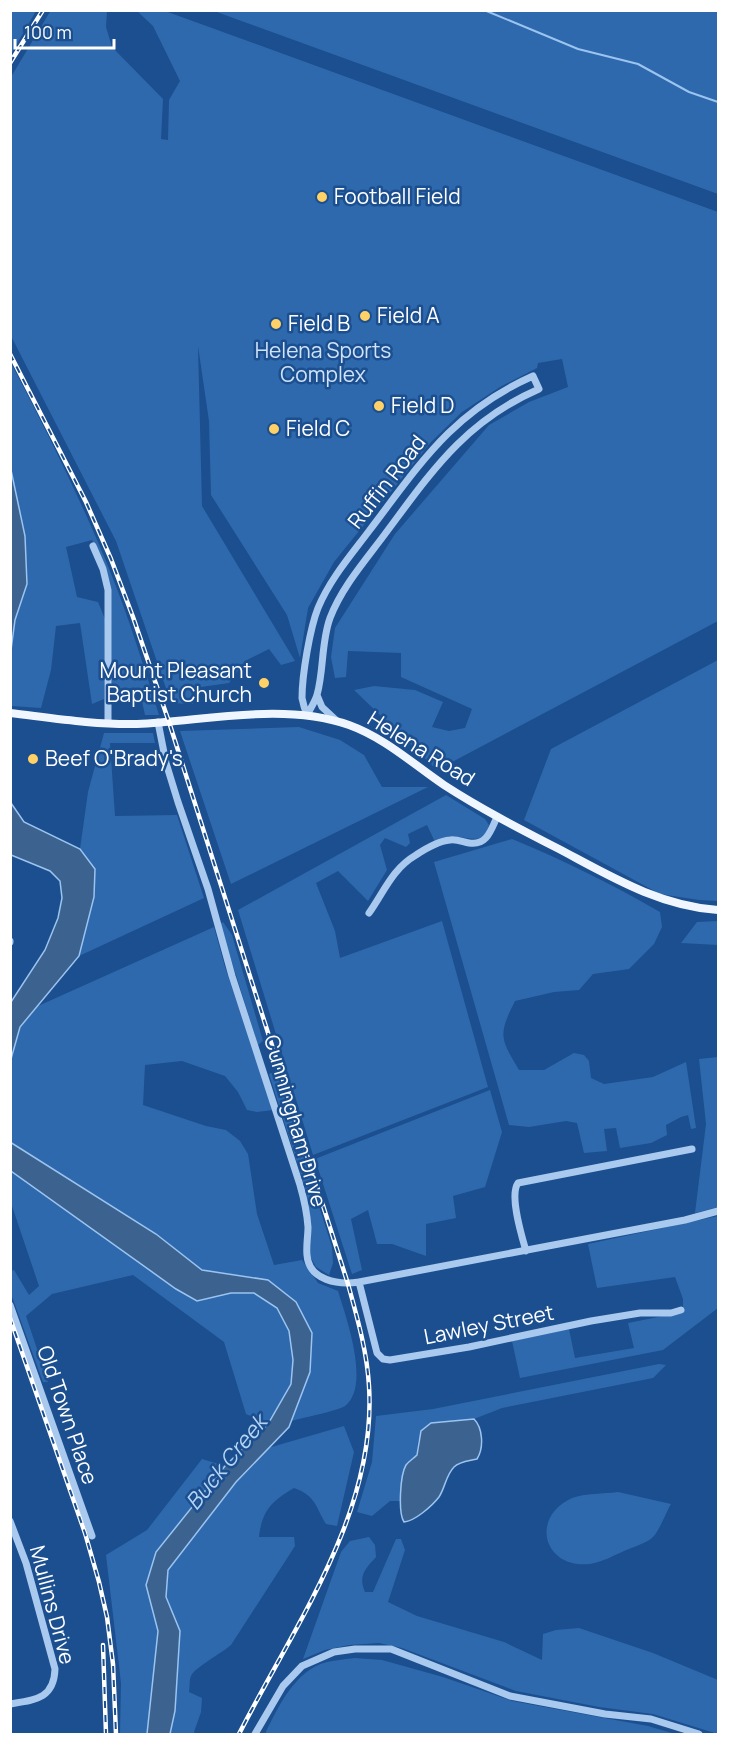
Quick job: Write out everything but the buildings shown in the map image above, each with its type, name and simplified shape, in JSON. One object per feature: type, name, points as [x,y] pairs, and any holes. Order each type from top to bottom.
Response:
[{"type":"main road","name":"Helena Road","points":[[10,713],[108,723],[262,715],[307,715],[337,721],[365,731],[442,784],[497,817],[634,888],[672,903],[718,910]]},
{"type":"street","name":"Ruffin Road","points":[[533,376],[539,389],[496,412],[459,441],[434,469],[348,585],[334,608],[325,633],[317,695],[307,715],[302,698],[310,635],[319,607],[331,584],[423,460],[446,434],[494,396],[533,376]]},
{"type":"street","points":[[93,546],[103,569],[108,590],[108,723]]},
{"type":"street","points":[[317,695],[322,706],[337,721]]},
{"type":"street","name":"Cunningham Drive","points":[[158,722],[166,763],[208,889],[232,976],[300,1185],[307,1217],[308,1259],[313,1270],[327,1280],[348,1284],[691,1219],[718,1211]]},
{"type":"street","points":[[369,913],[390,878],[413,856],[445,841],[480,842],[489,835],[497,817]]},
{"type":"street","points":[[526,1251],[517,1215],[514,1189],[518,1183],[693,1149]]},
{"type":"street","name":"Lawley Street","points":[[359,1282],[377,1353],[383,1359],[390,1360],[463,1349],[640,1313],[671,1313],[681,1310]]},
{"type":"street","name":"Old Town Place","points":[[10,1305],[92,1536]]},
{"type":"street","name":"Mullins Drive","points":[[10,1521],[26,1563],[54,1661],[55,1676],[47,1693],[36,1699],[10,1704]]},
{"type":"street","points":[[255,1734],[284,1686],[302,1666],[334,1652],[355,1649],[391,1649],[510,1695],[605,1714],[651,1719],[699,1734]]},
{"type":"street","points":[[47,1693],[57,1693]]},
{"type":"green space","name":"Helena Sports Complex","points":[[51,10],[107,11],[106,27],[112,47],[163,99],[161,139],[168,140],[169,100],[180,81],[153,26],[137,11],[165,11],[718,212],[718,621],[437,770],[354,690],[374,686],[415,690],[443,702],[432,727],[449,731],[465,728],[472,709],[401,677],[401,653],[348,651],[346,677],[335,678],[331,657],[335,628],[395,534],[489,425],[529,402],[568,387],[562,359],[538,363],[537,368],[500,387],[462,412],[431,442],[334,562],[308,608],[300,658],[287,615],[211,495],[209,421],[198,346],[202,506],[295,661],[281,665],[269,649],[245,661],[229,683],[194,688],[193,704],[171,703],[116,541],[11,336],[11,77]]},
{"type":"green space","points":[[10,11],[36,11],[11,54]]},
{"type":"green space","points":[[214,11],[718,11],[718,194]]},
{"type":"green space","points":[[10,361],[63,465],[99,544],[130,625],[159,715],[145,715],[139,688],[112,689],[107,575],[92,540],[66,547],[77,597],[98,602],[105,619],[104,699],[92,704],[80,623],[56,626],[51,670],[41,708],[11,706],[11,650],[15,620],[27,584],[25,536],[11,470]]},
{"type":"green space","points":[[718,660],[718,901],[660,894],[524,820],[551,749]]},
{"type":"green space","points":[[299,727],[340,740],[364,755],[382,787],[428,787],[231,884],[180,731]]},
{"type":"green space","points":[[104,733],[153,733],[155,743],[110,743],[115,816],[177,815],[204,898],[79,956],[94,897],[95,869],[80,849],[88,792]]},
{"type":"green space","points":[[446,795],[485,819],[489,825],[485,837],[476,839],[449,837],[435,842],[427,825],[408,834],[410,843],[406,847],[385,838],[380,845],[387,870],[368,901],[338,871],[316,883],[335,931],[340,958],[442,921],[488,1087],[313,1155],[238,910]]},
{"type":"green space","points":[[512,839],[587,873],[660,912],[662,927],[654,944],[629,969],[593,974],[579,990],[554,992],[515,1001],[503,1036],[519,1070],[544,1070],[574,1053],[584,1055],[589,1061],[591,1078],[604,1084],[653,1077],[686,1062],[696,1128],[691,1129],[688,1115],[666,1125],[667,1135],[651,1143],[620,1148],[616,1128],[604,1129],[607,1151],[584,1153],[577,1123],[566,1121],[529,1127],[509,1125],[434,862]]},
{"type":"green space","points":[[718,921],[718,945],[681,943],[697,922]]},
{"type":"green space","points":[[223,922],[232,935],[263,1041],[258,1045],[220,924]]},
{"type":"green space","points":[[214,927],[225,967],[273,1110],[257,1112],[247,1110],[238,1092],[225,1076],[182,1061],[145,1065],[143,1105],[206,1126],[226,1130],[240,1141],[248,1154],[257,1214],[274,1265],[302,1260],[318,1283],[338,1291],[354,1351],[356,1383],[352,1396],[341,1408],[291,1421],[310,1372],[296,1302],[268,1280],[202,1270],[156,1234],[11,1142],[11,1059],[19,1028],[38,1006]]},
{"type":"green space","points":[[718,1057],[718,1207],[695,1213],[706,1124],[699,1059]]},
{"type":"green space","points":[[276,1071],[332,1247],[333,1263],[329,1275],[316,1267],[310,1256],[307,1194],[269,1074]]},
{"type":"green space","points":[[490,1090],[502,1132],[485,1187],[453,1196],[456,1218],[426,1224],[426,1256],[392,1244],[377,1244],[368,1210],[351,1219],[362,1270],[352,1274],[315,1159]]},
{"type":"green space","points":[[11,1171],[176,1289],[197,1301],[231,1293],[254,1293],[278,1308],[289,1331],[293,1360],[291,1384],[268,1424],[246,1414],[224,1342],[133,1275],[52,1294],[26,1316],[48,1382],[43,1382],[11,1294],[11,1271],[14,1270],[29,1295],[39,1286],[11,1203]]},
{"type":"green space","points":[[718,1216],[718,1308],[663,1350],[520,1378],[512,1341],[569,1329],[575,1358],[634,1348],[628,1323],[683,1312],[683,1299],[675,1277],[597,1288],[588,1244]]},
{"type":"green space","points":[[659,1364],[666,1365],[653,1378],[502,1408],[474,1419],[431,1423],[418,1441],[417,1455],[407,1463],[403,1472],[401,1501],[390,1501],[372,1516],[357,1512],[372,1462],[376,1416],[433,1409]]},
{"type":"green space","points":[[344,1426],[354,1452],[337,1526],[326,1524],[311,1498],[294,1488],[269,1507],[260,1528],[259,1537],[294,1537],[295,1546],[231,1645],[197,1669],[191,1676],[189,1692],[202,1698],[195,1734],[170,1734],[175,1711],[180,1631],[166,1597],[168,1570],[236,1482],[268,1448]]},
{"type":"green space","points":[[202,1459],[225,1466],[156,1552],[146,1584],[158,1631],[147,1734],[120,1734],[121,1683],[106,1555],[147,1530]]},
{"type":"green space","points":[[618,1492],[671,1504],[653,1537],[607,1559],[590,1564],[574,1563],[562,1559],[553,1551],[548,1540],[547,1529],[550,1517],[559,1507],[577,1496]]},
{"type":"green space","points":[[369,1537],[375,1545],[376,1557],[364,1573],[362,1581],[365,1592],[373,1592],[396,1539],[401,1539],[405,1550],[388,1602],[417,1616],[504,1642],[542,1660],[543,1634],[556,1630],[579,1628],[653,1653],[718,1680],[718,1734],[653,1714],[599,1707],[516,1691],[402,1648],[379,1643],[349,1645],[325,1650],[303,1659],[341,1552],[350,1541]]},
{"type":"green space","points":[[355,1658],[382,1660],[443,1677],[512,1701],[648,1726],[675,1734],[265,1734],[289,1691],[306,1673],[327,1662]]},
{"type":"shaded area","points":[[11,470],[25,536],[27,584],[15,620],[11,650]]},
{"type":"shaded area","points":[[11,803],[24,822],[80,849],[95,869],[94,897],[79,956],[20,1027],[11,1059],[11,1002],[45,950],[58,918],[62,898],[60,881],[50,871],[11,855]]},
{"type":"shaded area","points":[[10,1142],[156,1234],[202,1270],[268,1280],[296,1302],[312,1333],[310,1372],[289,1427],[236,1482],[168,1570],[166,1597],[180,1631],[175,1711],[170,1734],[147,1734],[158,1631],[146,1585],[156,1552],[225,1466],[268,1424],[291,1384],[293,1360],[289,1331],[277,1308],[254,1293],[231,1293],[197,1301],[176,1289],[11,1171]]},
{"type":"shaded area","points":[[474,1419],[482,1438],[477,1459],[456,1465],[436,1501],[418,1516],[404,1522],[400,1503],[402,1477],[406,1465],[417,1455],[421,1431],[431,1423]]},
{"type":"waterway","points":[[484,10],[578,49],[638,64],[689,92],[718,102]]},
{"type":"railway","points":[[10,63],[43,10]]},
{"type":"railway","points":[[10,354],[86,502],[133,617],[169,722],[348,1284],[366,1360],[369,1386],[368,1433],[360,1479],[346,1523],[328,1567],[239,1734]]},
{"type":"railway","points":[[10,1318],[85,1533],[99,1582],[107,1617],[113,1664],[116,1734]]},
{"type":"railway","points":[[103,1645],[106,1734]]},
{"type":"place","name":"Football Field","points":[[322,197]]},
{"type":"place","name":"Field A","points":[[365,316]]},
{"type":"place","name":"Field B","points":[[276,324]]},
{"type":"place","name":"Field D","points":[[379,406]]},
{"type":"place","name":"Field C","points":[[274,429]]},
{"type":"place","name":"Mount Pleasant Baptist Church","points":[[264,683]]},
{"type":"place","name":"Beef O'Brady's","points":[[33,759]]},
{"type":"water label","name":"Buck Creek","points":[[226,1462]]}]
